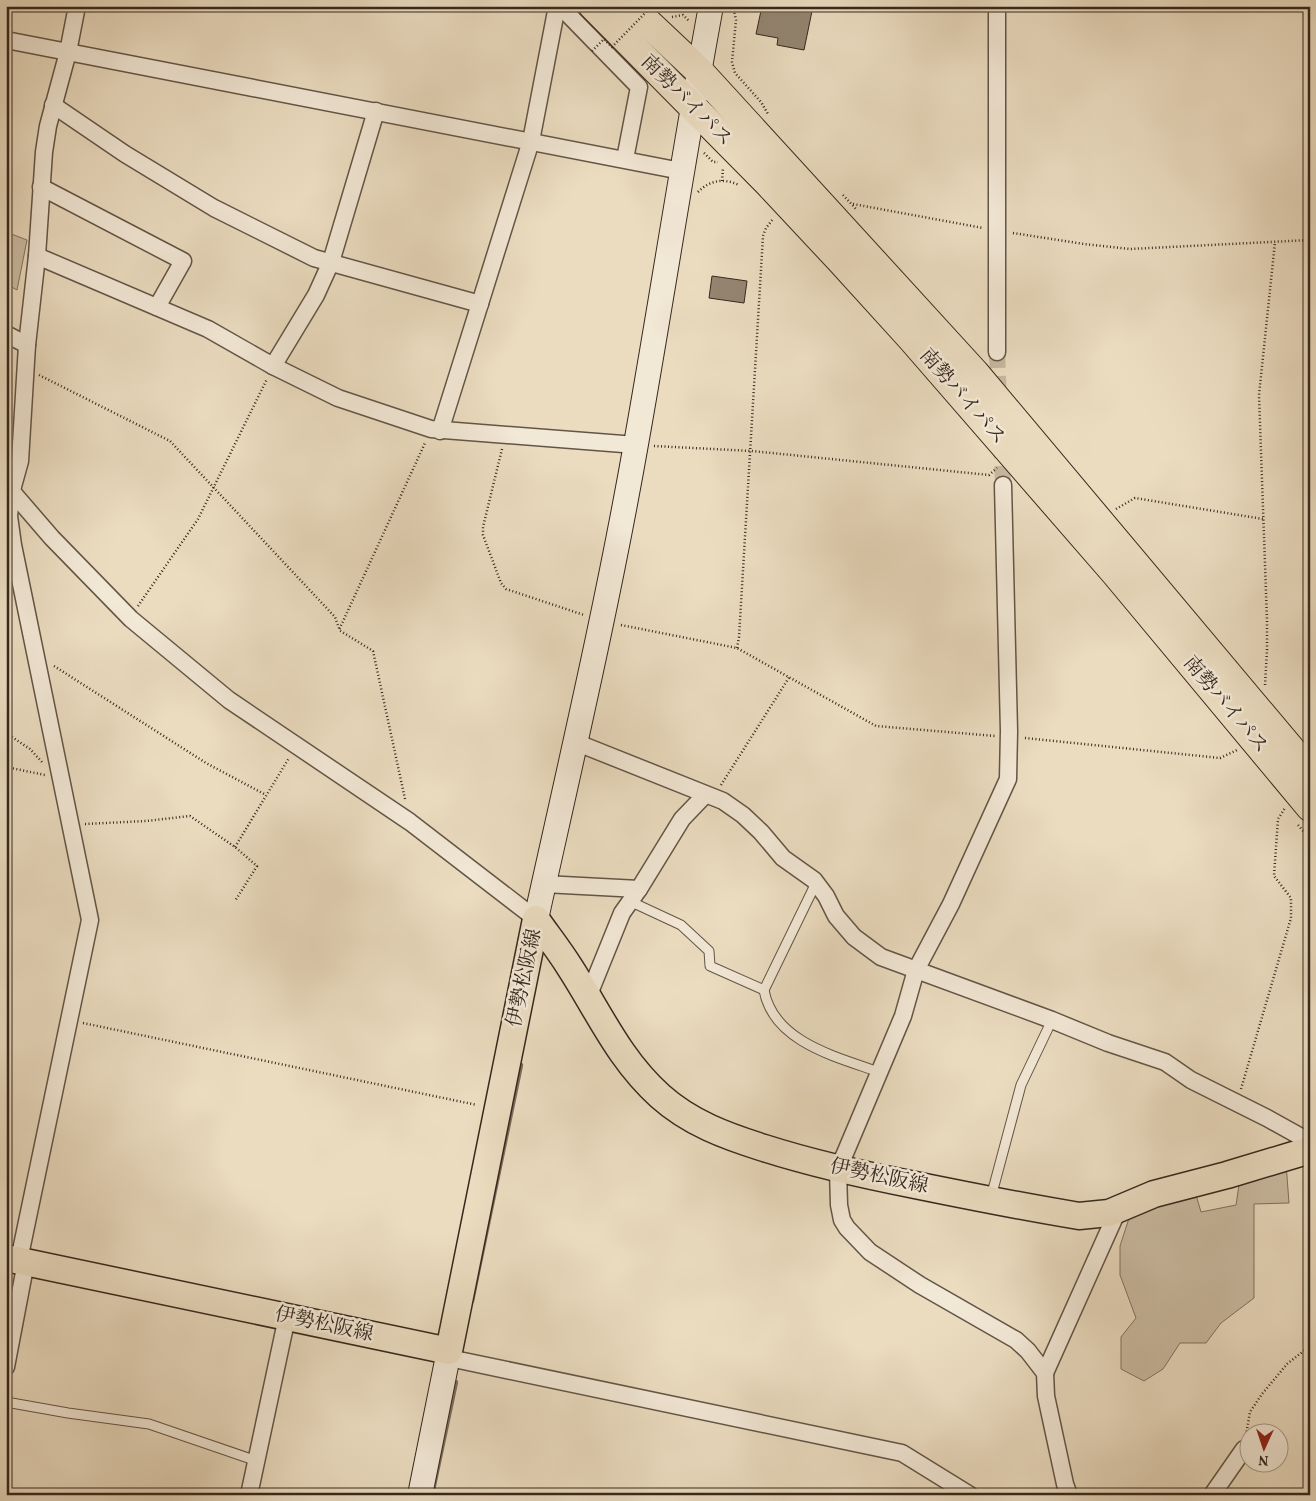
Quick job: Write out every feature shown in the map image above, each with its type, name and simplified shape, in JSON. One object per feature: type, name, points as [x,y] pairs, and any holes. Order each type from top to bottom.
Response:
[{"type":"highway","name":"南勢バイパス","points":[[593,6],[834,254],[911,338],[1116,574],[1297,808]]},
{"type":"highway","name":"南勢バイパス","points":[[630,6],[699,71],[975,373],[1310,772]]},
{"type":"main road","name":"伊勢松阪線","points":[[536,919],[570,966],[622,1054],[660,1096],[681,1113],[702,1125],[728,1136],[838,1170],[1079,1216],[1097,1215],[1118,1210],[1154,1194],[1228,1175],[1310,1150]]},
{"type":"main road","name":"伊勢松阪線","points":[[17,1260],[449,1351],[536,919]]},
{"type":"street","points":[[6,1367],[17,1260],[70,1021],[90,920],[13,545],[9,516],[9,488],[20,461],[27,345],[37,256],[44,152],[53,105],[68,52],[77,6]]},
{"type":"street","points":[[436,430],[480,304],[531,141],[558,6]]},
{"type":"street","points":[[558,6],[639,87],[625,160]]},
{"type":"street","points":[[9,488],[52,538],[131,618],[229,700],[410,822],[536,919],[601,620],[636,445],[681,171],[711,6]]},
{"type":"street","points":[[997,6],[997,352]]},
{"type":"street","points":[[6,40],[681,171]]},
{"type":"street","points":[[53,105],[125,154],[214,208],[314,258],[480,304]]},
{"type":"street","points":[[273,366],[316,295],[331,262],[376,111]]},
{"type":"street","points":[[42,187],[182,261],[157,307]]},
{"type":"street","points":[[37,256],[208,329],[273,366],[338,398],[436,430],[636,445]]},
{"type":"street","points":[[6,334],[27,345]]},
{"type":"street","points":[[1003,485],[1009,737],[1008,779],[950,904],[916,970],[903,1016],[838,1170],[839,1205],[842,1220],[847,1228],[870,1252],[920,1284],[1016,1340],[1028,1351],[1045,1373]]},
{"type":"street","points":[[575,742],[691,787],[723,801],[744,815],[762,832],[783,858],[816,883],[826,896],[836,916],[854,937],[881,957],[1052,1020],[1108,1043],[1165,1062],[1191,1080],[1303,1138],[1310,1144]]},
{"type":"street","points":[[588,997],[622,913],[682,819],[709,796]]},
{"type":"street","points":[[544,884],[635,895]]},
{"type":"street","points":[[1069,1495],[1046,1396],[1045,1373],[1118,1210]]},
{"type":"street","points":[[248,1495],[257,1461],[287,1317]]},
{"type":"street","points":[[420,1495],[449,1351]]},
{"type":"street","points":[[449,1351],[454,1359],[902,1453],[970,1495]]},
{"type":"street","points":[[1212,1495],[1238,1458]]},
{"type":"lane","points":[[816,883],[764,990],[766,1003],[773,1016],[792,1034],[824,1052],[879,1072]]},
{"type":"lane","points":[[635,895],[638,905],[681,926],[709,951],[710,966],[764,990]]},
{"type":"lane","points":[[990,1200],[1021,1085],[1052,1020]]},
{"type":"lane","points":[[6,1402],[148,1424],[257,1461]]},
{"type":"path","points":[[592,51],[604,39],[612,48],[652,6]]},
{"type":"path","points":[[696,194],[704,186],[713,182],[724,181],[743,187]]},
{"type":"path","points":[[851,204],[997,231],[1130,249],[1310,240]]},
{"type":"path","points":[[737,648],[763,236],[773,219],[770,216]]},
{"type":"path","points":[[1264,686],[1267,621],[1259,395],[1275,242]]},
{"type":"path","points":[[131,618],[198,519],[273,366]]},
{"type":"path","points":[[26,368],[170,441],[335,618],[339,630],[373,651],[410,822]]},
{"type":"path","points":[[339,630],[436,430]]},
{"type":"path","points":[[505,435],[483,527],[483,535],[501,583],[506,589],[601,620],[737,648],[790,676],[876,726],[1220,758],[1237,750]]},
{"type":"path","points":[[636,445],[750,451],[989,475],[1000,465]]},
{"type":"path","points":[[1116,509],[1135,498],[1264,519]]},
{"type":"path","points":[[36,654],[156,733],[206,763],[266,795]]},
{"type":"path","points":[[709,796],[790,676]]},
{"type":"path","points":[[6,733],[30,749],[47,768],[48,776],[6,767]]},
{"type":"path","points":[[235,847],[297,746]]},
{"type":"path","points":[[1237,1103],[1291,918],[1291,898],[1274,876],[1278,820],[1297,808]]},
{"type":"path","points":[[70,825],[146,821],[190,816],[235,847],[257,866],[235,901]]},
{"type":"path","points":[[70,1021],[498,1110]]},
{"type":"path","points":[[1248,1424],[1250,1412],[1262,1394],[1287,1364],[1310,1346]]},
{"type":"shaded area","points":[[6,232],[27,240],[17,290],[6,284]]},
{"type":"shaded area","points":[[1286,1163],[1289,1203],[1254,1204],[1254,1298],[1221,1323],[1206,1343],[1180,1343],[1163,1369],[1144,1381],[1121,1369],[1121,1337],[1136,1318],[1120,1275],[1120,1246],[1132,1209],[1194,1188],[1201,1212],[1236,1205],[1240,1178]]},
{"type":"building","points":[[762,6],[804,6],[803,9],[812,11],[804,50],[777,45],[778,38],[756,34]]},
{"type":"building","points":[[712,276],[747,281],[744,303],[709,298]]},
{"type":"waterway","points":[[472,1301],[521,1065]]},
{"type":"waterway","points":[[432,1495],[456,1382]]},
{"type":"tunnel","points":[[997,352],[999,400]]},
{"type":"tunnel","points":[[1001,442],[1003,485]]}]
